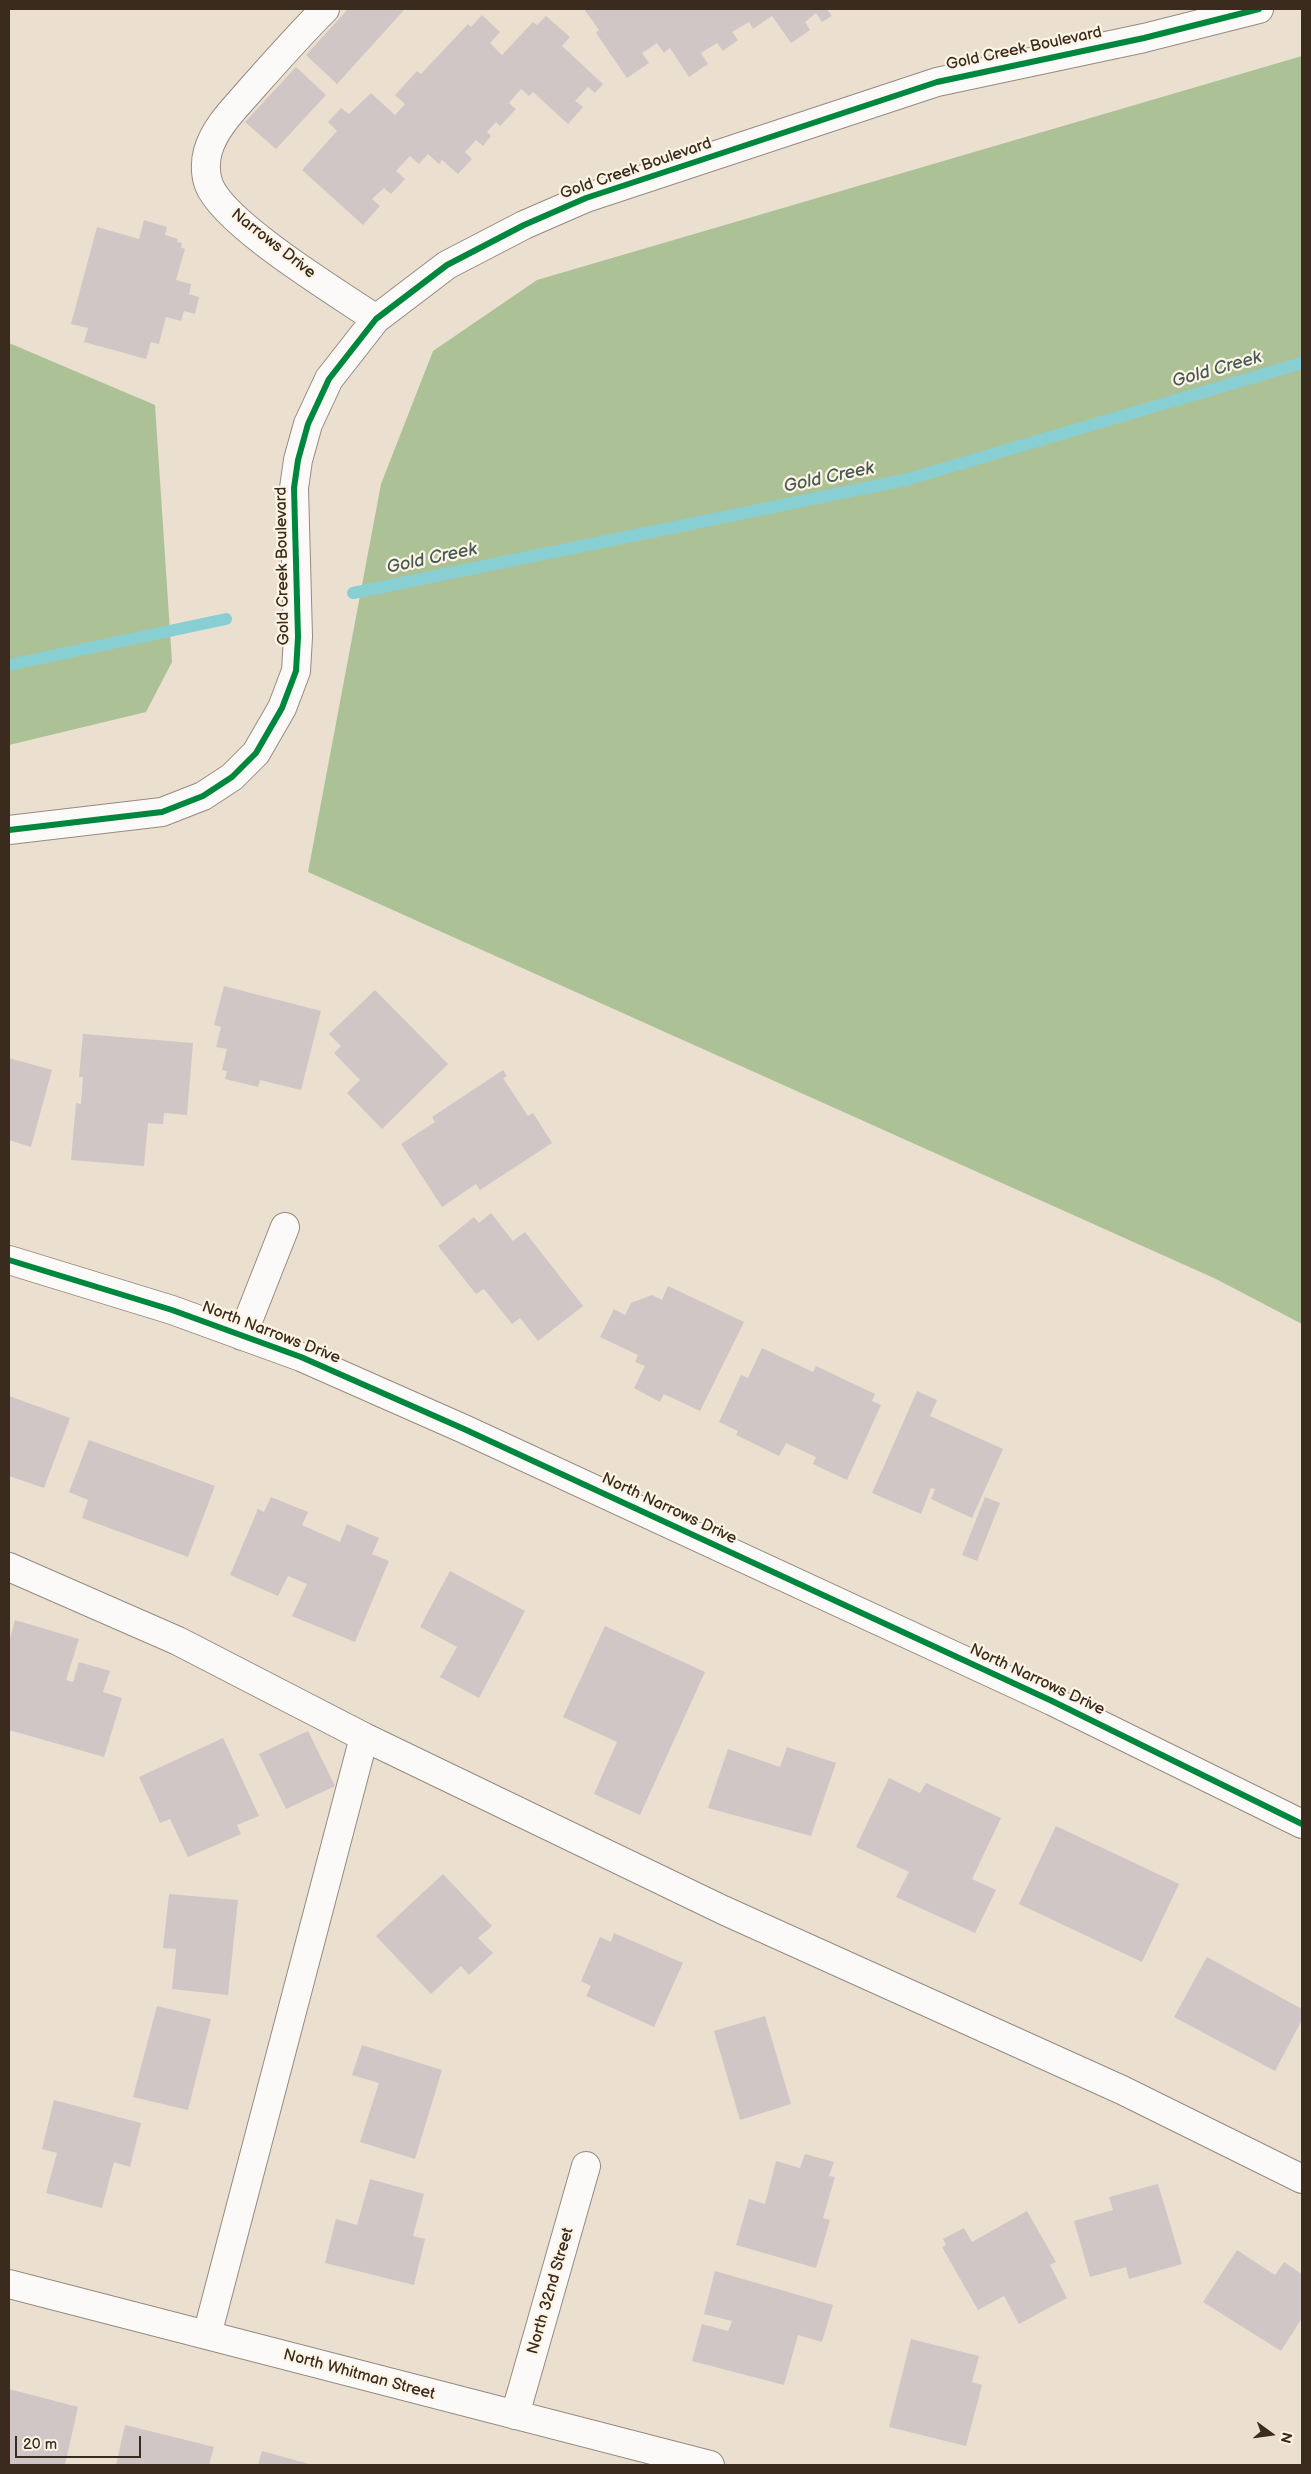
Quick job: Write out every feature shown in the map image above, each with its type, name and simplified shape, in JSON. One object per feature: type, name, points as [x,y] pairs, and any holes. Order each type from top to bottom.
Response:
[{"type":"street","name":"Narrows Drive","points":[[325,9],[294,40],[227,117],[208,151],[206,166],[209,185],[218,200],[235,217],[284,257],[376,319]]},
{"type":"street","name":"Gold Creek Boulevard","points":[[9,830],[162,812],[203,796],[232,777],[256,752],[282,708],[296,671],[298,637],[294,488],[298,460],[308,424],[329,379],[376,319],[447,264],[586,198],[937,82],[1144,38],[1259,9]]},
{"type":"street","points":[[242,1336],[285,1227]]},
{"type":"street","name":"North Narrows Drive","points":[[9,1260],[172,1310],[301,1357],[473,1433],[1043,1697],[1302,1824]]},
{"type":"street","points":[[9,1567],[178,1641],[364,1737],[723,1910],[1122,2090],[1302,2179]]},
{"type":"street","points":[[207,2335],[364,1737]]},
{"type":"street","name":"North 32nd Street","points":[[515,2415],[586,2166]]},
{"type":"street","name":"North Whitman Street","points":[[9,2284],[710,2465]]},
{"type":"green space","points":[[1302,56],[1302,1324],[1216,1279],[308,872],[381,484],[433,351],[537,280]]},
{"type":"green space","points":[[9,343],[155,405],[172,662],[146,712],[9,745]]},
{"type":"building","points":[[348,9],[405,9],[337,84],[306,55]]},
{"type":"building","points":[[584,9],[827,9],[832,16],[822,22],[816,13],[805,22],[810,30],[791,43],[772,16],[753,29],[749,22],[732,32],[738,40],[723,51],[717,43],[701,53],[708,64],[689,77],[670,48],[664,53],[657,43],[642,53],[649,63],[627,78],[596,33],[599,30]]},
{"type":"building","points":[[482,15],[500,32],[490,43],[502,55],[533,22],[537,25],[546,16],[570,37],[562,46],[603,84],[595,93],[588,87],[575,101],[583,107],[568,124],[533,92],[529,96],[521,89],[509,103],[516,109],[500,126],[496,122],[487,132],[491,136],[483,146],[476,140],[465,152],[472,159],[458,174],[442,160],[439,164],[428,154],[419,164],[410,156],[396,171],[405,179],[391,194],[384,188],[372,199],[380,206],[363,225],[302,170],[337,131],[328,122],[341,108],[349,114],[371,93],[395,115],[405,104],[395,95],[417,71],[421,74],[468,24],[471,27]]},
{"type":"building","points":[[296,67],[326,95],[276,149],[245,122]]},
{"type":"building","points":[[144,220],[167,227],[165,235],[178,239],[177,242],[182,243],[181,248],[185,249],[176,280],[191,284],[189,294],[199,297],[195,314],[184,311],[181,321],[166,317],[159,344],[151,342],[146,359],[84,342],[88,328],[71,324],[97,227],[139,239]]},
{"type":"building","points":[[224,986],[321,1011],[301,1090],[260,1080],[258,1087],[225,1079],[227,1071],[222,1070],[227,1049],[216,1047],[221,1027],[214,1025]]},
{"type":"building","points":[[375,990],[448,1064],[382,1129],[347,1093],[360,1080],[334,1053],[341,1046],[329,1034]]},
{"type":"building","points":[[83,1034],[193,1043],[187,1115],[164,1113],[163,1124],[148,1123],[144,1166],[71,1160],[76,1103],[81,1104],[83,1077],[79,1077]]},
{"type":"building","points":[[9,1058],[52,1070],[31,1147],[9,1140]]},
{"type":"building","points":[[503,1070],[507,1076],[503,1078],[528,1116],[533,1113],[552,1143],[480,1190],[476,1184],[442,1207],[401,1144],[435,1122],[432,1117]]},
{"type":"building","points":[[491,1213],[513,1241],[525,1232],[583,1306],[538,1341],[520,1318],[512,1324],[484,1289],[476,1294],[438,1246],[474,1217],[479,1223]]},
{"type":"building","points":[[668,1286],[744,1322],[700,1411],[664,1394],[660,1402],[634,1388],[645,1366],[635,1362],[638,1355],[600,1337],[614,1309],[625,1315],[631,1303],[652,1295],[662,1300]]},
{"type":"building","points":[[762,1348],[813,1372],[816,1366],[875,1394],[872,1401],[881,1405],[847,1480],[813,1464],[816,1457],[786,1443],[779,1456],[736,1435],[738,1431],[719,1422],[741,1375],[748,1378]]},
{"type":"building","points":[[917,1391],[937,1400],[930,1416],[1003,1449],[972,1518],[931,1499],[935,1489],[931,1488],[921,1514],[872,1493]]},
{"type":"building","points":[[9,1396],[70,1418],[44,1488],[9,1476]]},
{"type":"building","points":[[89,1440],[215,1486],[188,1557],[82,1518],[88,1500],[69,1492]]},
{"type":"building","points":[[271,1497],[308,1512],[302,1525],[340,1542],[347,1524],[379,1538],[372,1554],[389,1561],[355,1642],[292,1616],[307,1584],[288,1576],[278,1596],[230,1575],[258,1509],[264,1512]]},
{"type":"building","points":[[985,1497],[1000,1503],[977,1561],[962,1555]]},
{"type":"building","points":[[450,1571],[525,1611],[479,1698],[440,1677],[457,1647],[420,1627]]},
{"type":"building","points":[[15,1620],[79,1639],[66,1680],[73,1682],[79,1662],[110,1671],[103,1692],[122,1698],[104,1757],[9,1730],[9,1642]]},
{"type":"building","points":[[605,1626],[705,1672],[640,1815],[594,1794],[617,1742],[563,1717]]},
{"type":"building","points":[[308,1731],[335,1786],[286,1809],[259,1754]]},
{"type":"building","points":[[223,1738],[259,1816],[237,1825],[241,1834],[188,1857],[170,1819],[160,1823],[139,1777]]},
{"type":"building","points":[[787,1747],[836,1763],[811,1836],[708,1808],[728,1749],[780,1767]]},
{"type":"building","points":[[889,1778],[920,1793],[926,1783],[1001,1818],[972,1879],[996,1890],[975,1933],[896,1897],[909,1872],[856,1847]]},
{"type":"building","points":[[1056,1826],[1179,1884],[1142,1962],[1019,1904]]},
{"type":"building","points":[[443,1874],[492,1926],[478,1938],[493,1953],[469,1975],[461,1966],[431,1994],[376,1936]]},
{"type":"building","points":[[169,1894],[238,1900],[228,1995],[172,1989],[176,1949],[163,1948]]},
{"type":"building","points":[[614,1933],[683,1963],[654,2027],[586,1996],[591,1986],[581,1981],[600,1937],[611,1942]]},
{"type":"building","points":[[1207,1957],[1302,2009],[1302,2020],[1275,2071],[1174,2017]]},
{"type":"building","points":[[157,2006],[211,2019],[188,2110],[133,2097]]},
{"type":"building","points":[[765,2016],[791,2104],[740,2120],[714,2031]]},
{"type":"building","points":[[362,2045],[442,2070],[415,2159],[360,2142],[379,2083],[352,2075]]},
{"type":"building","points":[[54,2100],[141,2123],[130,2167],[114,2162],[102,2208],[46,2193],[57,2153],[42,2149]]},
{"type":"building","points":[[805,2154],[834,2162],[829,2176],[835,2177],[823,2218],[830,2220],[816,2268],[736,2245],[749,2199],[765,2204],[776,2161],[800,2168]]},
{"type":"building","points":[[370,2179],[424,2194],[413,2236],[425,2239],[414,2285],[325,2263],[336,2219],[357,2225]]},
{"type":"building","points":[[1158,2184],[1182,2264],[1129,2279],[1126,2267],[1090,2277],[1074,2221],[1113,2210],[1109,2197]]},
{"type":"building","points":[[1027,2211],[1056,2262],[1050,2265],[1067,2298],[1019,2324],[1004,2296],[978,2310],[942,2247],[946,2245],[943,2239],[964,2228],[972,2242]]},
{"type":"building","points":[[1237,2250],[1275,2275],[1284,2262],[1302,2274],[1302,2318],[1281,2351],[1203,2302]]},
{"type":"building","points":[[715,2271],[833,2305],[822,2342],[798,2335],[784,2385],[692,2361],[702,2324],[728,2331],[732,2321],[704,2314]]},
{"type":"building","points":[[911,2339],[979,2356],[972,2382],[982,2385],[966,2446],[889,2427]]},
{"type":"building","points":[[9,2389],[78,2407],[65,2465],[9,2465]]},
{"type":"building","points":[[125,2425],[214,2447],[209,2465],[116,2465]]},
{"type":"building","points":[[262,2451],[313,2465],[258,2465]]},
{"type":"waterway","name":"Gold Creek","points":[[353,593],[905,480],[1302,363]]},
{"type":"waterway","name":"Gold Creek","points":[[9,665],[226,619]]},
{"type":"cycle path","points":[[9,830],[162,812],[203,796],[232,777],[256,753],[282,708],[296,671],[298,637],[294,488],[298,460],[308,424],[329,379],[376,319],[447,265],[524,225],[586,198],[937,82],[1144,38],[1259,9]]},
{"type":"cycle path","points":[[9,1260],[172,1310],[301,1357],[464,1429],[1052,1701],[1302,1824]]}]
